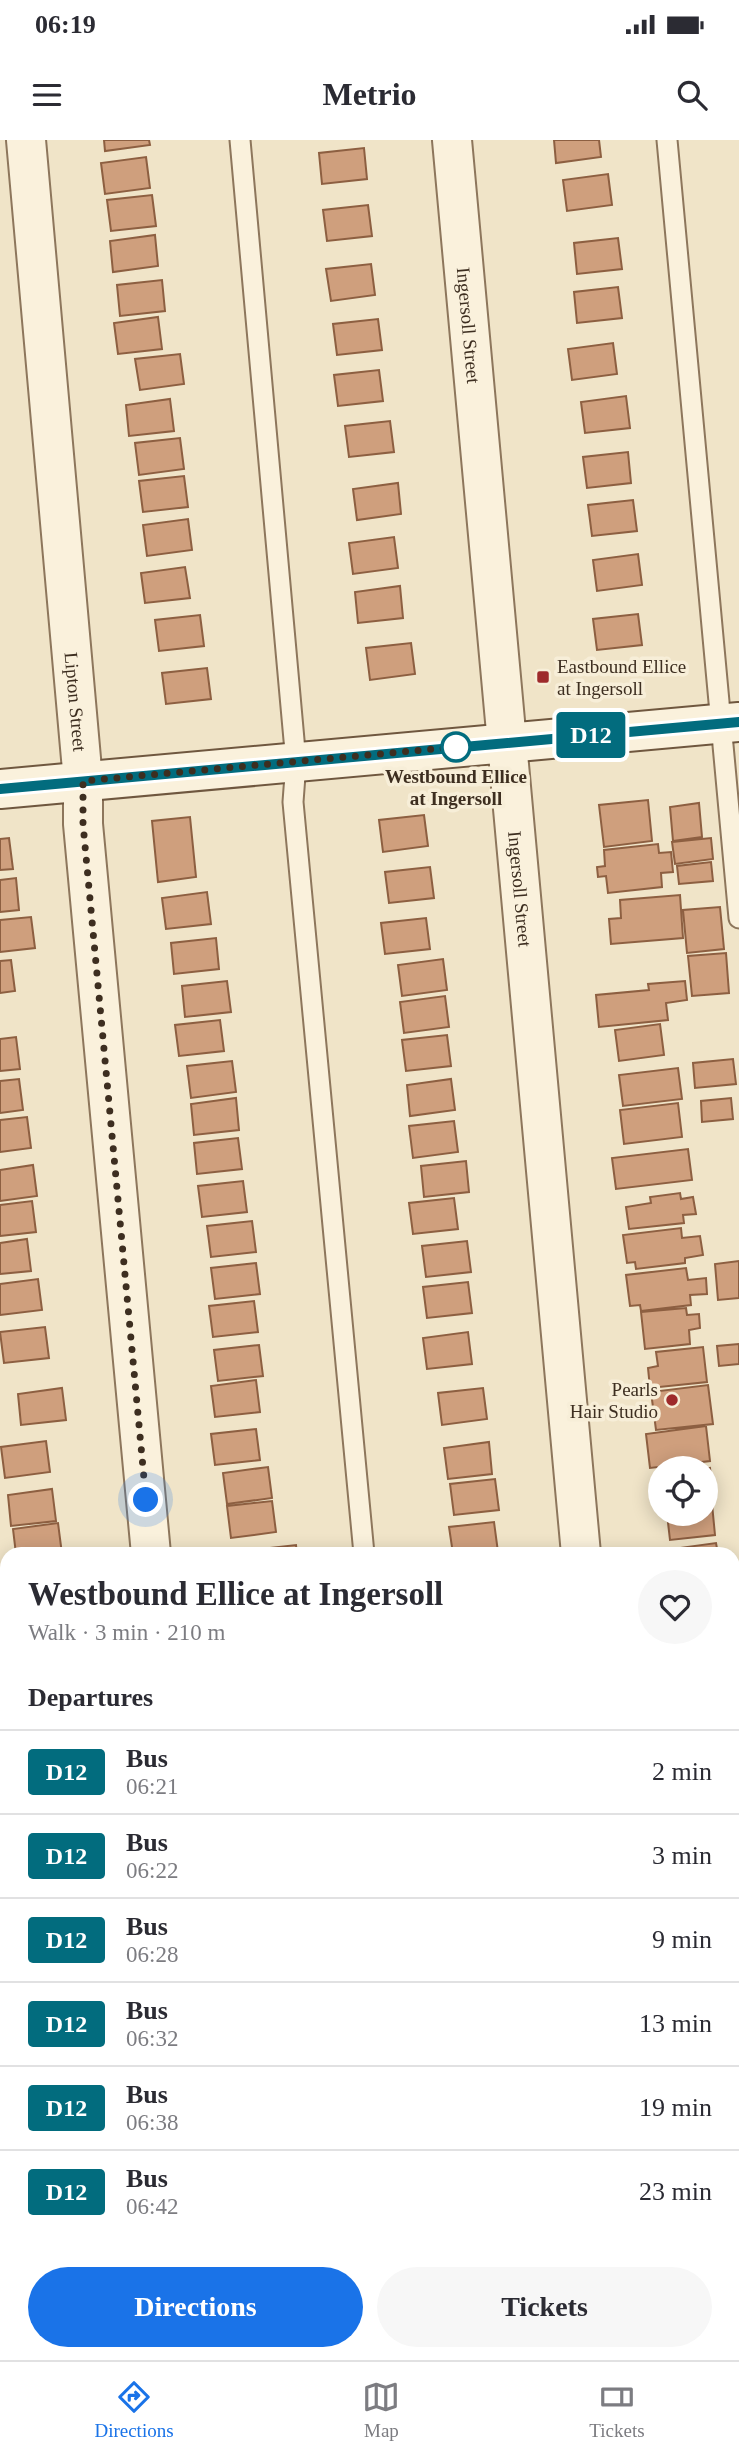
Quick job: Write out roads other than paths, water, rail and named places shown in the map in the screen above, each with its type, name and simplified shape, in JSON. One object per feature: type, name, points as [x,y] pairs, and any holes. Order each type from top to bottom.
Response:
[{"type":"street","name":"Lipton Street","points":[[26,140],[83,781],[83,824],[150,1547]]},
{"type":"street","name":"Ingersoll Street","points":[[453,140],[580,1547]]},
{"type":"street","points":[[0,789],[730,722]]},
{"type":"lane","points":[[240,140],[296,762],[293,803],[363,1547]]},
{"type":"lane","points":[[667,140],[730,722],[739,918]]},
{"type":"place","name":"Eastbound Ellice at Ingersoll","points":[[543,677]]},
{"type":"place","name":"Westbound Ellice at Ingersoll","points":[[456,747]]},
{"type":"place","name":"Pearls Hair Studio","points":[[672,1400]]}]
